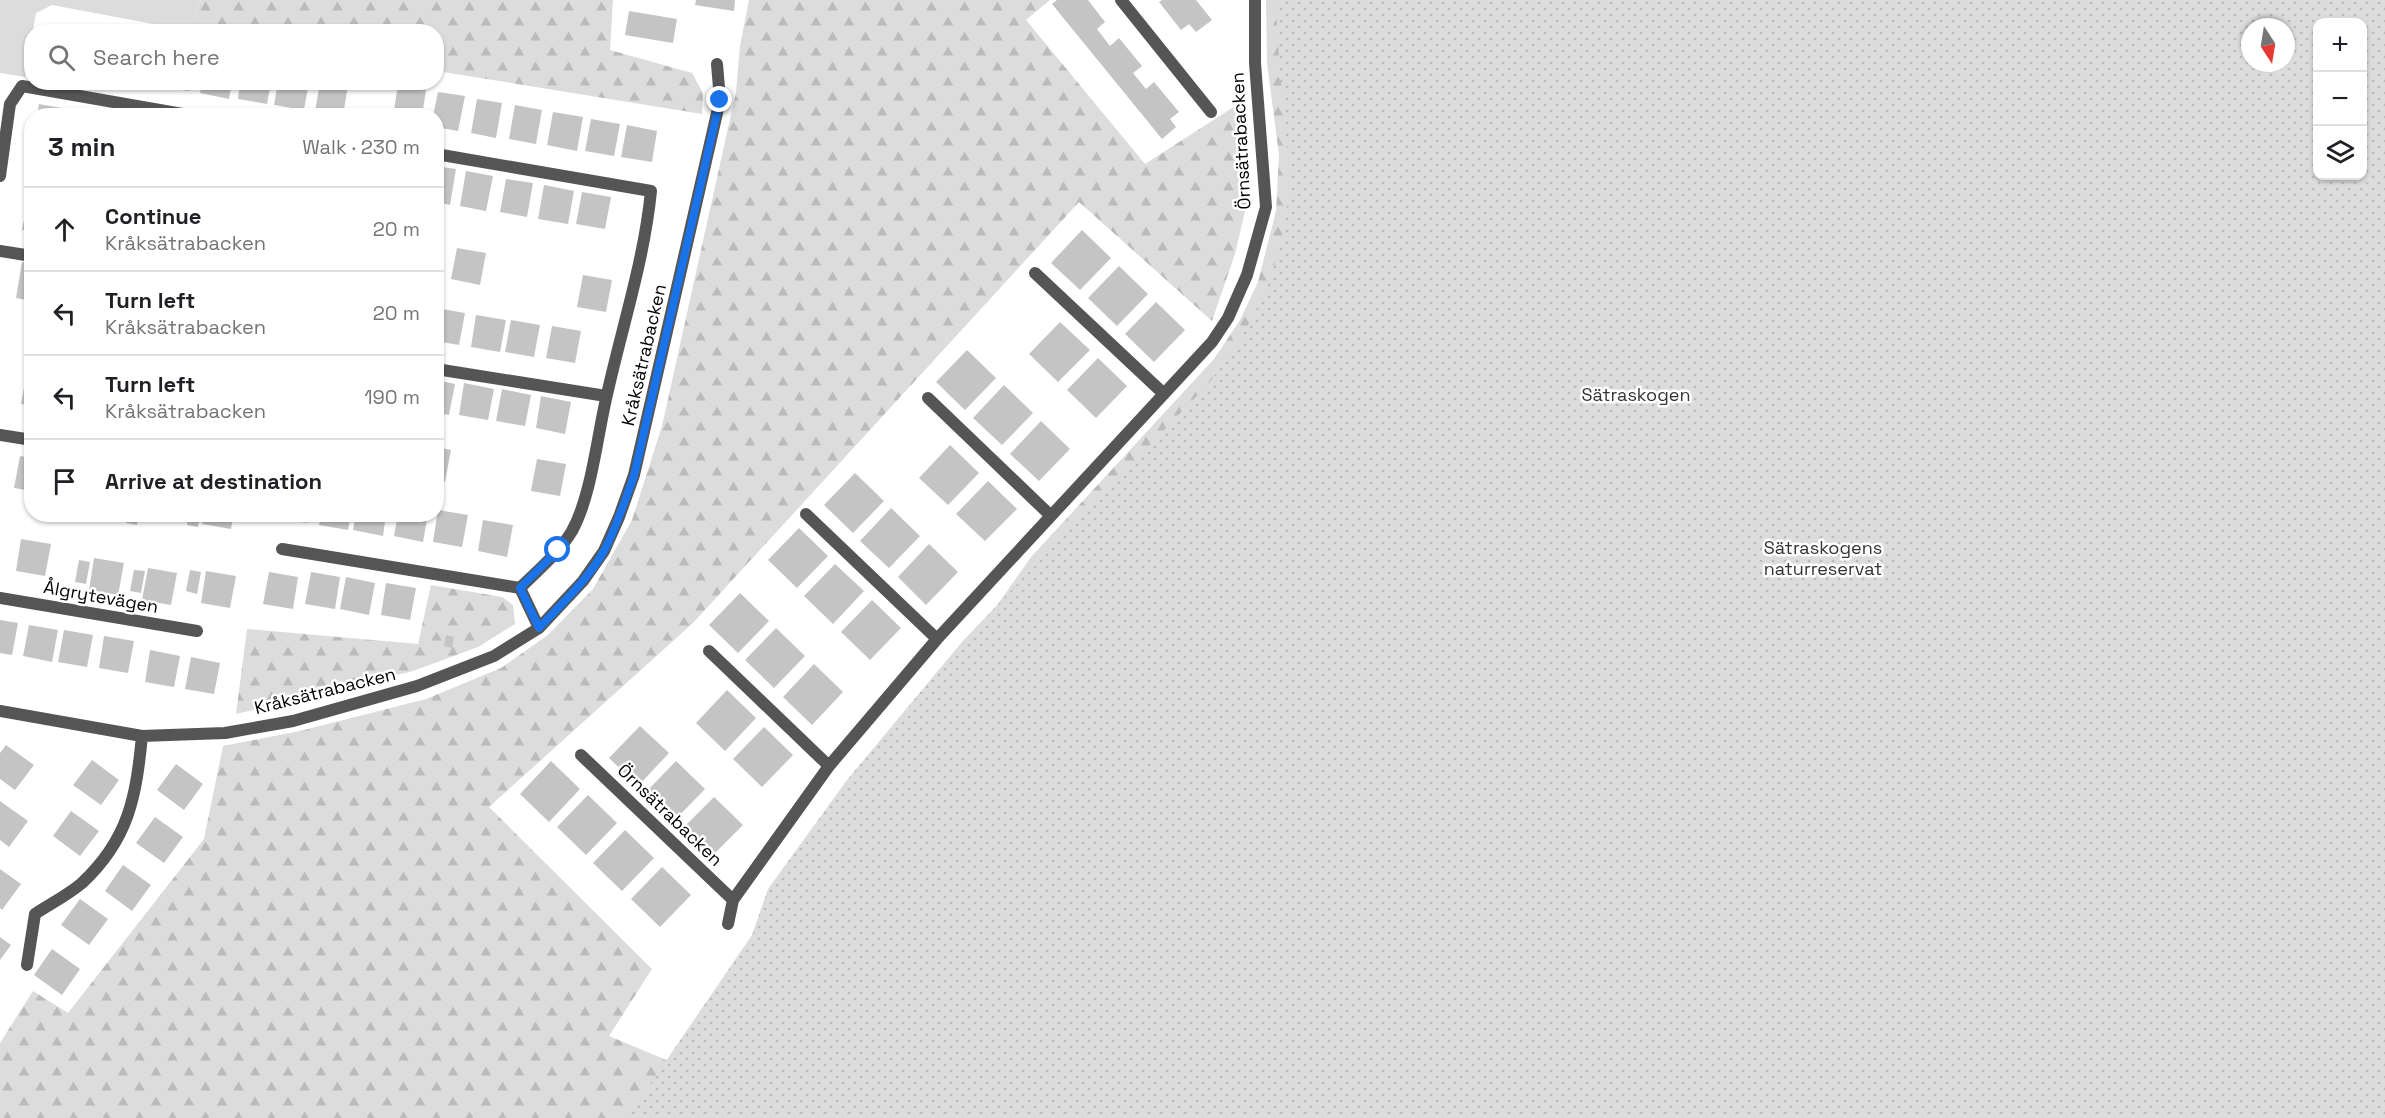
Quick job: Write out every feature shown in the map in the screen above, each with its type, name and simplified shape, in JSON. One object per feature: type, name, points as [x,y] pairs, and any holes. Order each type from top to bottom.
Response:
[{"type":"street","name":"Örnsätrabacken","points":[[1121,0],[1211,112]]},
{"type":"street","name":"Örnsätrabacken","points":[[728,924],[733,900],[829,766],[937,639],[1212,342],[1228,318],[1247,275],[1266,207],[1255,63],[1255,0]]},
{"type":"street","name":"Kråksätrabacken","points":[[0,711],[142,736],[225,733],[292,721],[417,686],[494,656],[539,628],[583,581],[604,551],[634,476],[720,100],[717,64]]},
{"type":"street","points":[[0,176],[10,104],[21,86],[24,87]]},
{"type":"street","points":[[44,90],[148,108]]},
{"type":"street","name":"Kråksätrabacken","points":[[444,155],[651,191],[639,266],[606,396],[585,493],[572,530],[558,550],[520,588]]},
{"type":"street","points":[[0,251],[24,255]]},
{"type":"street","points":[[1035,273],[1164,394]]},
{"type":"street","name":"Kråksätrabacken","points":[[444,370],[606,396]]},
{"type":"street","points":[[928,398],[1051,516]]},
{"type":"street","points":[[0,435],[24,439]]},
{"type":"street","points":[[806,514],[937,639]]},
{"type":"street","points":[[282,549],[520,588],[539,628]]},
{"type":"street","name":"Ålgrytevägen","points":[[0,598],[197,631]]},
{"type":"street","points":[[709,651],[829,766]]},
{"type":"street","points":[[27,965],[35,914],[81,884],[109,852],[127,819],[137,785],[142,736]]},
{"type":"street","name":"Örnsätrabacken","points":[[581,755],[733,900]]},
{"type":"green space","points":[[0,0],[201,0],[192,24],[153,24],[52,5],[36,13],[34,24],[24,24],[24,77],[0,73]]},
{"type":"green space","points":[[201,0],[613,0],[610,50],[692,73],[703,93],[702,114],[444,72],[444,24],[192,24]]},
{"type":"green space","name":"Sätraskogens naturreservat","points":[[749,0],[1050,0],[1026,20],[1145,164],[1243,101],[1251,185],[1235,254],[1212,321],[1079,202],[693,623],[489,807],[652,969],[609,1036],[695,1072],[785,908],[1031,557],[1214,359],[1240,320],[1258,282],[1276,211],[1279,155],[1267,63],[1266,0],[2385,0],[2385,304],[1421,1118],[0,1118],[0,1043],[33,991],[68,1013],[204,839],[223,746],[300,731],[426,699],[501,668],[548,635],[593,589],[632,520],[662,426],[736,92],[740,46]]},
{"type":"green space","name":"Sätraskogens naturreservat","points":[[1276,0],[2385,0],[2385,1118],[627,1118],[752,935],[768,889],[847,780],[962,642],[1207,385],[1241,338],[1266,288],[1275,262],[1287,206],[1289,177]]},
{"type":"green space","points":[[431,585],[502,597],[513,605],[515,624],[478,647],[413,671],[236,714],[247,629],[418,644]]},
{"type":"building","points":[[696,0],[735,0],[734,11],[695,5]]},
{"type":"building","points":[[1057,0],[1088,0],[1105,22],[1097,29],[1110,46],[1119,38],[1142,66],[1133,73],[1146,89],[1154,82],[1179,112],[1170,119],[1176,127],[1162,139],[1052,4]]},
{"type":"building","points":[[1162,0],[1196,0],[1212,20],[1196,32],[1189,24],[1181,30],[1159,2]]},
{"type":"building","points":[[629,11],[677,19],[673,43],[625,35]]},
{"type":"building","points":[[201,90],[231,90],[229,99],[200,93]]},
{"type":"building","points":[[239,90],[270,90],[267,104],[238,99]]},
{"type":"building","points":[[277,90],[308,90],[304,108],[274,105]]},
{"type":"building","points":[[319,90],[347,90],[344,108],[316,108]]},
{"type":"building","points":[[397,90],[426,90],[423,108],[394,108]]},
{"type":"building","points":[[438,92],[465,96],[458,131],[444,128],[444,108],[435,108]]},
{"type":"building","points":[[477,99],[502,103],[496,138],[471,133]]},
{"type":"building","points":[[39,104],[61,108],[38,108]]},
{"type":"building","points":[[515,105],[542,110],[536,144],[509,139]]},
{"type":"building","points":[[553,112],[583,117],[577,151],[547,145]]},
{"type":"building","points":[[591,119],[620,124],[614,156],[585,151]]},
{"type":"building","points":[[627,125],[657,131],[652,162],[621,157]]},
{"type":"building","points":[[444,167],[456,169],[450,205],[444,204]]},
{"type":"building","points":[[466,171],[493,176],[486,211],[460,206]]},
{"type":"building","points":[[506,179],[533,183],[527,217],[500,212]]},
{"type":"building","points":[[544,185],[574,191],[568,224],[538,219]]},
{"type":"building","points":[[582,192],[611,197],[605,229],[576,224]]},
{"type":"building","points":[[1082,230],[1111,258],[1080,290],[1051,263]]},
{"type":"building","points":[[457,248],[486,253],[480,285],[451,279]]},
{"type":"building","points":[[22,262],[24,262],[24,300],[16,298]]},
{"type":"building","points":[[1119,266],[1148,294],[1117,326],[1088,298]]},
{"type":"building","points":[[583,275],[612,280],[606,312],[577,307]]},
{"type":"building","points":[[1156,302],[1185,330],[1154,362],[1125,334]]},
{"type":"building","points":[[444,309],[465,313],[459,345],[444,342]]},
{"type":"building","points":[[476,315],[506,320],[500,352],[471,347]]},
{"type":"building","points":[[511,320],[540,325],[534,357],[505,352]]},
{"type":"building","points":[[1060,322],[1090,350],[1058,382],[1029,354]]},
{"type":"building","points":[[552,326],[581,331],[575,363],[546,358]]},
{"type":"building","points":[[967,350],[996,378],[965,410],[936,382]]},
{"type":"building","points":[[1098,358],[1127,386],[1096,418],[1067,390]]},
{"type":"building","points":[[444,382],[455,384],[449,415],[444,414]]},
{"type":"building","points":[[464,383],[494,389],[488,420],[459,415]]},
{"type":"building","points":[[1004,385],[1033,413],[1002,445],[973,418]]},
{"type":"building","points":[[24,388],[24,405],[21,404]]},
{"type":"building","points":[[502,389],[531,395],[525,426],[496,421]]},
{"type":"building","points":[[541,396],[571,402],[565,434],[536,428]]},
{"type":"building","points":[[1041,421],[1070,449],[1039,481],[1010,454]]},
{"type":"building","points":[[950,445],[979,473],[948,505],[919,478]]},
{"type":"building","points":[[444,449],[451,450],[444,482]]},
{"type":"building","points":[[20,456],[24,457],[24,490],[14,488]]},
{"type":"building","points":[[537,459],[566,464],[560,496],[531,491]]},
{"type":"building","points":[[855,473],[884,501],[853,533],[824,505]]},
{"type":"building","points":[[988,481],[1017,509],[985,541],[956,514]]},
{"type":"building","points":[[891,508],[920,536],[889,568],[860,541]]},
{"type":"building","points":[[444,511],[468,515],[462,547],[433,542],[436,522],[444,522]]},
{"type":"building","points":[[483,520],[513,525],[507,557],[478,551]]},
{"type":"building","points":[[126,522],[138,522],[137,525]]},
{"type":"building","points":[[187,522],[199,522],[198,527],[187,525]]},
{"type":"building","points":[[202,522],[232,522],[231,529],[202,524]]},
{"type":"building","points":[[320,522],[350,522],[348,530],[319,525]]},
{"type":"building","points":[[354,522],[385,522],[383,536],[353,530]]},
{"type":"building","points":[[397,522],[427,522],[423,542],[394,536]]},
{"type":"building","points":[[799,528],[828,556],[797,588],[768,560]]},
{"type":"building","points":[[21,539],[51,544],[45,576],[16,571]]},
{"type":"building","points":[[929,544],[958,572],[926,605],[898,577]]},
{"type":"building","points":[[94,558],[124,563],[118,595],[89,590]]},
{"type":"building","points":[[79,560],[90,562],[86,584],[75,582]]},
{"type":"building","points":[[835,564],[864,591],[833,624],[804,596]]},
{"type":"building","points":[[148,568],[177,573],[171,605],[142,600]]},
{"type":"building","points":[[134,570],[145,571],[141,593],[130,591]]},
{"type":"building","points":[[190,570],[201,572],[197,594],[186,591]]},
{"type":"building","points":[[206,571],[236,576],[230,608],[201,603]]},
{"type":"building","points":[[269,572],[298,577],[293,609],[263,604]]},
{"type":"building","points":[[311,572],[340,577],[335,609],[305,604]]},
{"type":"building","points":[[346,577],[375,583],[369,615],[340,609]]},
{"type":"building","points":[[386,583],[416,588],[410,620],[381,615]]},
{"type":"building","points":[[740,593],[769,621],[738,653],[709,625]]},
{"type":"building","points":[[872,600],[901,628],[870,660],[841,632]]},
{"type":"building","points":[[0,620],[18,623],[12,655],[0,653]]},
{"type":"building","points":[[29,625],[58,630],[52,662],[23,656]]},
{"type":"building","points":[[776,628],[805,656],[774,688],[745,660]]},
{"type":"building","points":[[64,630],[93,635],[87,667],[58,662]]},
{"type":"building","points":[[446,635],[454,637],[452,648],[444,646]]},
{"type":"building","points":[[104,636],[134,641],[128,673],[99,668]]},
{"type":"building","points":[[150,650],[180,656],[174,687],[145,682]]},
{"type":"building","points":[[191,657],[220,663],[214,694],[185,689]]},
{"type":"building","points":[[814,664],[843,692],[812,725],[783,697]]},
{"type":"building","points":[[727,690],[756,718],[725,751],[696,723]]},
{"type":"building","points":[[640,726],[669,753],[638,786],[609,758]]},
{"type":"building","points":[[764,727],[793,755],[762,787],[733,759]]},
{"type":"building","points":[[6,745],[34,765],[15,790],[0,779],[0,753]]},
{"type":"building","points":[[92,760],[119,780],[101,805],[73,785]]},
{"type":"building","points":[[551,761],[580,789],[549,822],[520,794]]},
{"type":"building","points":[[676,761],[705,789],[674,821],[645,793]]},
{"type":"building","points":[[176,764],[203,784],[184,810],[157,790]]},
{"type":"building","points":[[588,795],[617,823],[586,855],[557,827]]},
{"type":"building","points":[[714,797],[743,825],[711,857],[682,829]]},
{"type":"building","points":[[0,801],[28,821],[9,847],[0,840]]},
{"type":"building","points":[[71,811],[99,831],[80,856],[53,836]]},
{"type":"building","points":[[155,817],[183,837],[164,863],[136,843]]},
{"type":"building","points":[[625,830],[654,858],[622,891],[593,863]]},
{"type":"building","points":[[123,865],[151,885],[132,911],[105,891]]},
{"type":"building","points":[[662,867],[691,895],[660,927],[631,899]]},
{"type":"building","points":[[0,869],[21,884],[2,910],[0,908]]},
{"type":"building","points":[[80,899],[108,919],[89,945],[61,925]]},
{"type":"building","points":[[0,937],[11,945],[0,960]]},
{"type":"building","points":[[52,949],[80,969],[62,995],[34,975]]},
{"type":"route","points":[[558,550],[520,588],[539,628],[583,581],[604,551],[634,476],[720,100]]},
{"type":"park label","name":"Sätraskogen","points":[[1636,395]]}]
